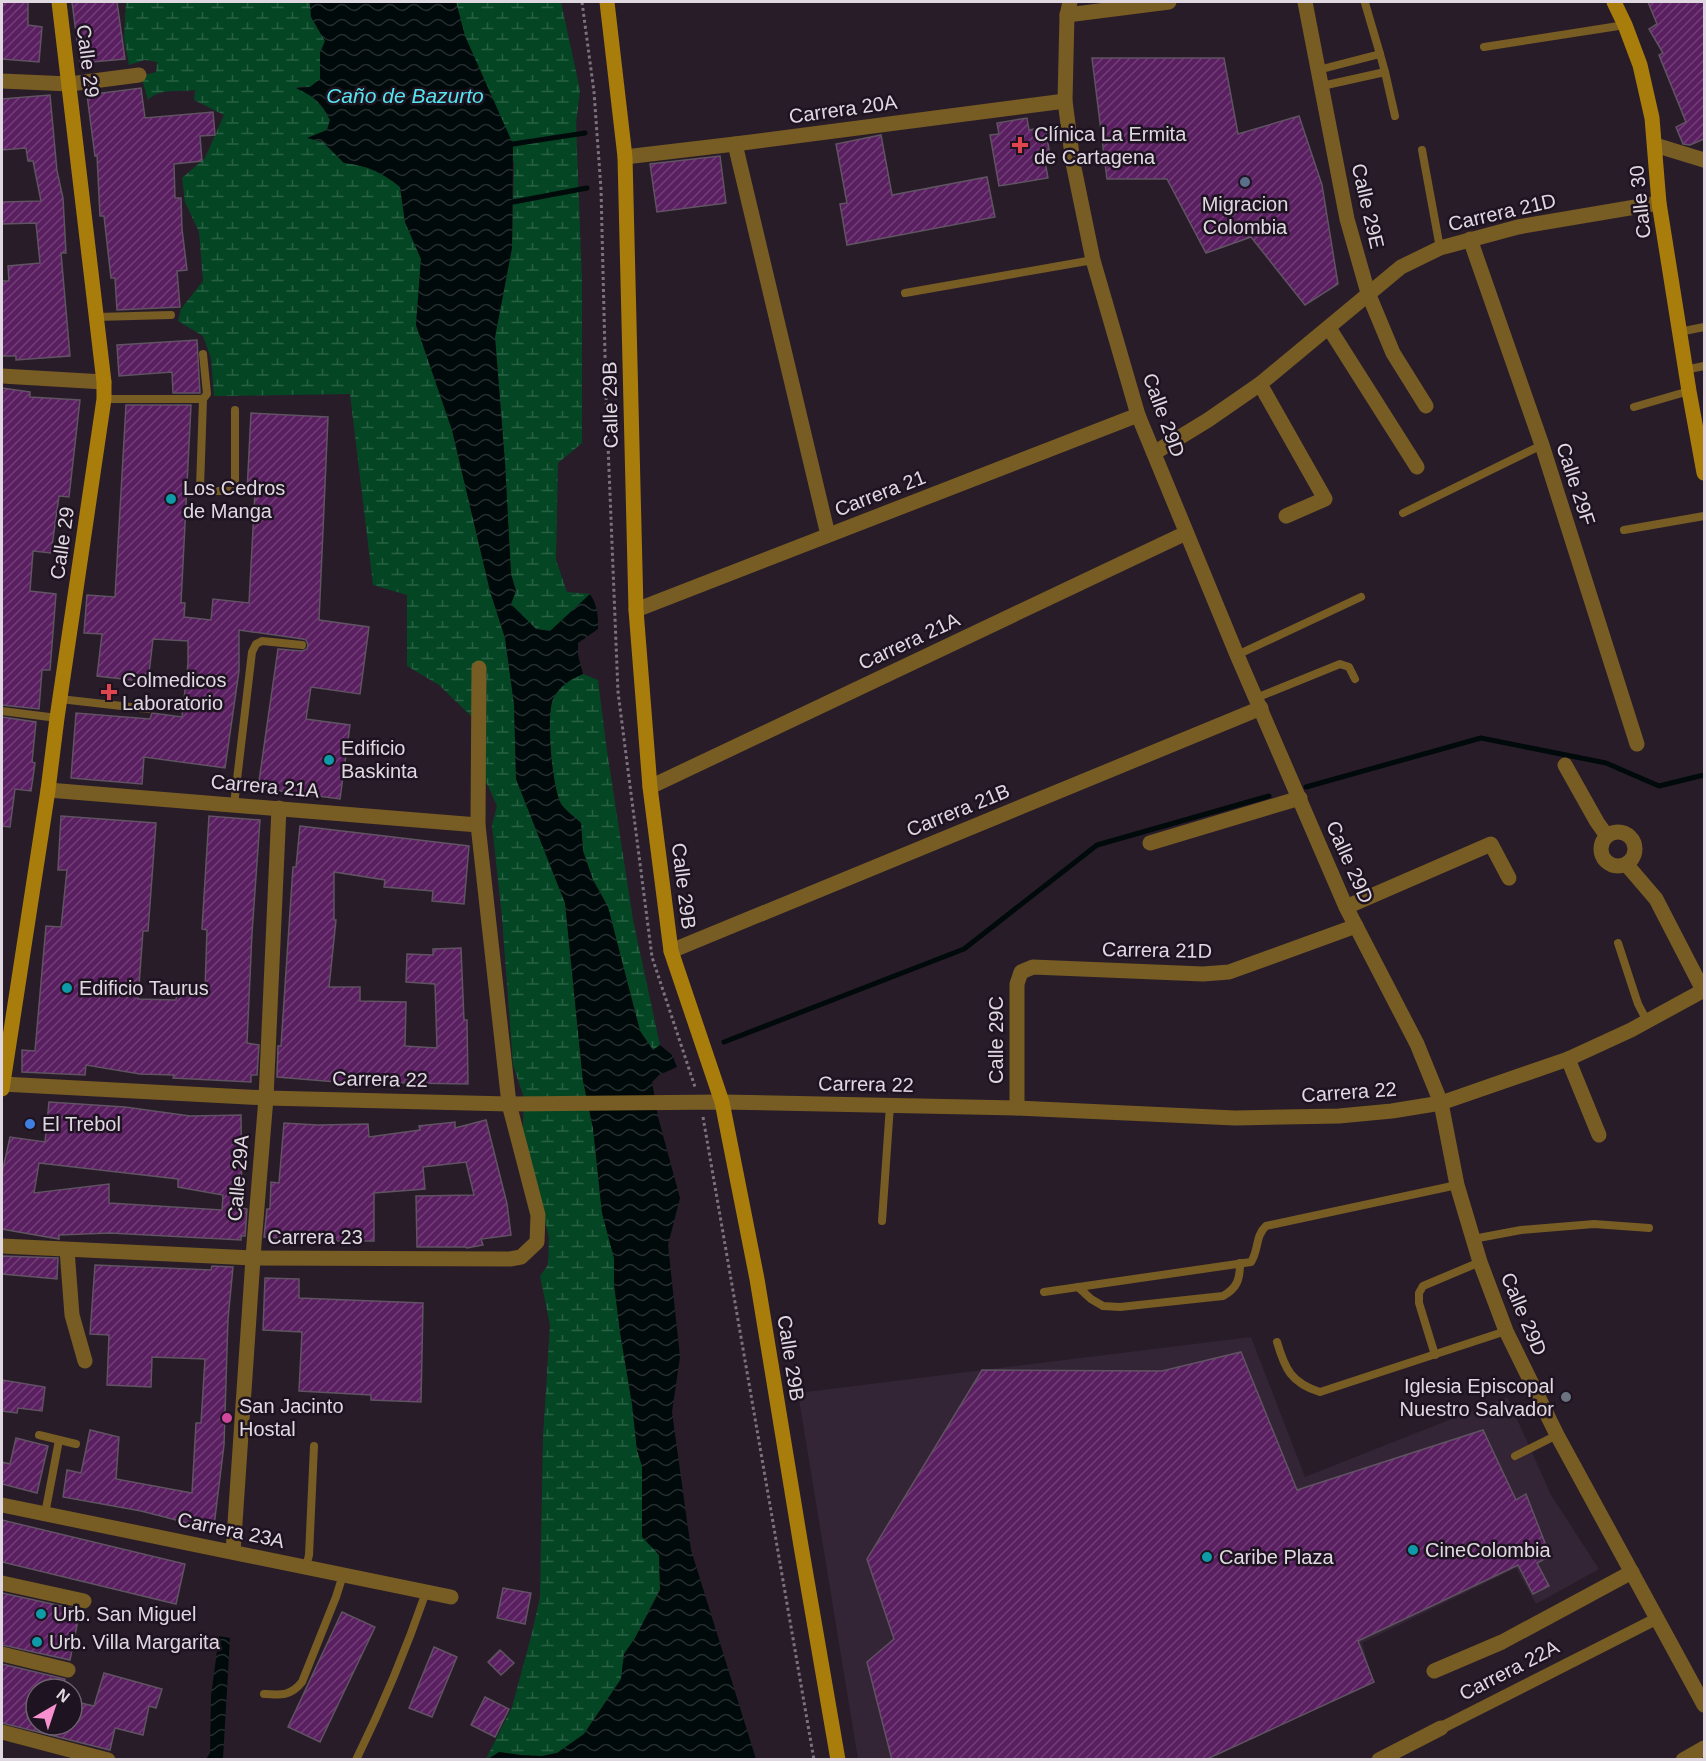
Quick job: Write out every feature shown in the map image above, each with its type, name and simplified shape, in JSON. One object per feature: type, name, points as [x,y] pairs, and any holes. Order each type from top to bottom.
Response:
[{"type":"main road","name":"Calle 29","points":[[2,1086],[48,790],[104,399],[104,382],[59,2]]},
{"type":"main road","name":"Calle 29B","points":[[607,2],[625,157],[636,610],[650,787],[671,951],[722,1102],[757,1279],[838,1760]]},
{"type":"main road","name":"Calle 30","points":[[1614,2],[1640,65],[1652,118],[1659,203],[1685,370],[1704,473]]},
{"type":"street","points":[[1069,8],[1169,2]]},
{"type":"street","name":"Calle 29E","points":[[1305,2],[1347,219],[1368,293],[1393,352],[1426,406]]},
{"type":"street","name":"Calle 29D","points":[[1069,8],[1065,101],[1072,164],[1093,260],[1138,415],[1237,655],[1346,908],[1417,1044],[1441,1103],[1457,1185],[1480,1262],[1506,1332],[1557,1435],[1704,1705]]},
{"type":"street","points":[[2,81],[70,84],[139,75]]},
{"type":"street","name":"Carrera 20A","points":[[625,157],[1065,101]]},
{"type":"street","points":[[735,144],[828,535]]},
{"type":"street","points":[[1655,146],[1704,160]]},
{"type":"street","name":"Carrera 21D","points":[[1368,293],[1401,267],[1440,248],[1518,227],[1659,203]]},
{"type":"street","name":"Calle 29F","points":[[1470,239],[1542,445],[1637,744]]},
{"type":"street","points":[[1154,453],[1208,420],[1260,384],[1368,293]]},
{"type":"street","points":[[1329,328],[1417,467]]},
{"type":"street","points":[[2,376],[104,382]]},
{"type":"street","points":[[1260,384],[1325,499],[1286,516]]},
{"type":"street","name":"Carrera 21","points":[[636,610],[1138,415]]},
{"type":"street","name":"Carrera 21A","points":[[650,787],[1186,533]]},
{"type":"street","points":[[479,668],[478,825],[509,1104]]},
{"type":"street","name":"Carrera 21B","points":[[671,951],[1258,703]]},
{"type":"street","points":[[1565,765],[1607,836]]},
{"type":"street","name":"Carrera 21A","points":[[48,790],[478,825]]},
{"type":"street","points":[[1150,843],[1299,798]]},
{"type":"street","name":"Calle 29A","points":[[233,1552],[266,1098],[279,808]]},
{"type":"street","points":[[1614,832],[1623,832],[1630,836],[1635,851],[1632,859],[1618,866],[1610,864],[1601,851],[1602,842],[1607,836],[1614,832]]},
{"type":"street","points":[[1346,908],[1491,844],[1509,878]]},
{"type":"street","points":[[1626,864],[1656,899],[1704,990]]},
{"type":"street","name":"Carrera 21D","points":[[1021,972],[1033,968],[1203,974],[1229,972],[1356,926]]},
{"type":"street","name":"Calle 29C","points":[[1017,1108],[1017,984],[1021,972]]},
{"type":"street","name":"Carrera 22","points":[[2,1086],[266,1098],[691,1109],[722,1102],[1017,1108],[1235,1118],[1339,1116],[1392,1112],[1441,1103],[1568,1059],[1647,1021],[1704,990]]},
{"type":"street","points":[[1568,1059],[1599,1135]]},
{"type":"street","name":"Carrera 23","points":[[2,1246],[253,1258],[510,1259],[520,1257],[537,1242],[538,1215],[509,1104]]},
{"type":"street","points":[[67,1250],[72,1315],[85,1361]]},
{"type":"street","name":"Carrera 23A","points":[[2,1505],[451,1598]]},
{"type":"street","points":[[1434,1671],[1502,1642],[1632,1572]]},
{"type":"street","points":[[2,1583],[84,1601]]},
{"type":"street","name":"Carrera 22A","points":[[1379,1760],[1658,1618]]},
{"type":"street","points":[[2,1654],[68,1670]]},
{"type":"street","points":[[2,1732],[108,1760]]},
{"type":"street","points":[[1683,1760],[1704,1749]]},
{"type":"lane","points":[[1365,3],[1395,116]]},
{"type":"lane","points":[[1484,47],[1625,25]]},
{"type":"lane","points":[[1318,70],[1380,54]]},
{"type":"lane","points":[[1322,86],[1385,72]]},
{"type":"lane","points":[[1422,150],[1440,248]]},
{"type":"lane","points":[[905,293],[1093,260]]},
{"type":"lane","points":[[96,317],[171,315]]},
{"type":"lane","points":[[1679,332],[1704,327]]},
{"type":"lane","points":[[203,354],[207,394],[203,399],[200,488],[204,491],[233,491],[235,487],[235,410]]},
{"type":"lane","points":[[1685,370],[1704,366]]},
{"type":"lane","points":[[1634,407],[1689,392]]},
{"type":"lane","points":[[104,399],[203,399]]},
{"type":"lane","points":[[1403,513],[1542,445]]},
{"type":"lane","points":[[1624,530],[1704,516]]},
{"type":"lane","points":[[1237,655],[1361,597]]},
{"type":"lane","points":[[234,805],[252,652],[256,644],[262,641],[302,645]]},
{"type":"lane","points":[[1258,703],[1340,664],[1349,667],[1355,679]]},
{"type":"lane","points":[[60,699],[148,709]]},
{"type":"lane","points":[[2,711],[57,717]]},
{"type":"lane","points":[[1618,943],[1638,1004],[1647,1021]]},
{"type":"lane","points":[[882,1221],[890,1105]]},
{"type":"lane","points":[[1044,1292],[1251,1262],[1254,1259],[1258,1237],[1266,1226],[1457,1185]]},
{"type":"lane","points":[[1473,1239],[1521,1230],[1594,1224],[1649,1228]]},
{"type":"lane","points":[[1435,1354],[1419,1303],[1419,1293],[1423,1286],[1480,1262]]},
{"type":"lane","points":[[1078,1287],[1091,1299],[1103,1305],[1120,1307],[1223,1296],[1234,1290],[1240,1279],[1240,1263]]},
{"type":"lane","points":[[1276,1342],[1285,1369],[1303,1387],[1320,1392],[1506,1332]]},
{"type":"lane","points":[[39,1435],[76,1444]]},
{"type":"lane","points":[[1515,1456],[1557,1435]]},
{"type":"lane","points":[[45,1514],[59,1440]]},
{"type":"lane","points":[[306,1567],[309,1555],[314,1446]]},
{"type":"lane","points":[[264,1694],[286,1695],[302,1682],[336,1598],[342,1575]]},
{"type":"lane","points":[[356,1760],[376,1721],[426,1592]]},
{"type":"path","points":[[582,2],[598,144]]},
{"type":"path","points":[[691,1109],[703,1116],[814,1760]]},
{"type":"shaded area","name":"Caribe Plaza","points":[[1251,1337],[1305,1477],[1507,1397],[1551,1495],[1599,1569],[1536,1604],[1516,1568],[1362,1643],[1374,1682],[1205,1759],[858,1759],[798,1393]]},
{"type":"green space","points":[[126,2],[310,2],[311,17],[325,41],[320,53],[320,79],[310,87],[297,87],[324,109],[330,120],[327,130],[308,138],[323,142],[344,163],[374,170],[400,187],[405,222],[421,259],[416,325],[452,430],[490,591],[505,638],[514,704],[516,779],[565,903],[583,1081],[593,1128],[602,1213],[614,1258],[614,1284],[620,1332],[637,1450],[642,1466],[643,1536],[659,1555],[660,1589],[635,1638],[624,1654],[621,1679],[584,1734],[557,1753],[542,1756],[499,1752],[486,1759],[512,1707],[540,1597],[543,1437],[550,1325],[540,1276],[548,1265],[549,1238],[523,1130],[524,1098],[513,1065],[502,917],[492,825],[497,806],[476,766],[472,717],[439,685],[407,666],[407,595],[373,585],[350,394],[214,396],[211,358],[203,336],[178,321],[181,309],[203,281],[199,232],[185,202],[182,178],[205,158],[224,115],[194,100],[195,90],[163,92],[148,100],[141,76],[156,72],[157,62],[145,60],[129,65],[124,38]]},
{"type":"green space","points":[[456,2],[561,2],[580,90],[576,124],[582,281],[582,443],[558,463],[556,560],[567,592],[590,594],[551,631],[536,629],[510,604],[516,591],[511,574],[495,337],[512,248],[514,163],[465,36]]},
{"type":"green space","points":[[583,674],[598,680],[633,920],[660,1045],[653,1050],[640,1031],[608,907],[593,880],[583,851],[581,823],[561,804],[555,782],[550,733],[551,705],[563,686]]},
{"type":"water","name":"Caño de Bazurto","points":[[310,2],[456,2],[465,36],[513,144],[512,248],[495,337],[511,574],[516,591],[511,604],[536,629],[550,631],[590,594],[597,611],[598,629],[578,643],[578,655],[583,674],[563,686],[551,705],[552,767],[561,804],[581,823],[583,851],[593,880],[608,907],[640,1031],[653,1050],[660,1045],[672,1055],[677,1067],[659,1075],[652,1082],[658,1117],[680,1198],[668,1245],[680,1357],[672,1412],[691,1550],[756,1759],[489,1759],[499,1752],[542,1756],[557,1753],[584,1734],[621,1679],[624,1654],[660,1590],[659,1555],[642,1537],[642,1466],[637,1450],[620,1332],[614,1284],[614,1258],[602,1213],[593,1128],[583,1081],[565,903],[516,779],[514,704],[505,638],[490,591],[452,430],[416,325],[421,259],[405,222],[400,187],[374,170],[344,163],[323,142],[307,138],[327,130],[330,120],[316,100],[296,88],[310,87],[320,79],[320,53],[325,41],[311,17]]},
{"type":"water","points":[[219,1636],[230,1638],[223,1759],[206,1759],[210,1753],[211,1696]]},
{"type":"building","points":[[2,2],[28,2],[28,25],[42,27],[39,62],[2,59]]},
{"type":"building","points":[[72,2],[117,2],[125,59],[80,63]]},
{"type":"building","points":[[1648,2],[1704,2],[1704,139],[1690,145],[1683,144],[1676,127],[1686,122],[1659,55],[1663,53],[1649,29],[1657,24]]},
{"type":"building","name":"Migracion Colombia","points":[[1092,58],[1224,58],[1238,134],[1299,116],[1322,185],[1338,284],[1305,305],[1251,237],[1206,253],[1167,179],[1107,179]]},
{"type":"building","points":[[141,88],[145,118],[213,112],[215,135],[200,136],[202,161],[174,164],[175,198],[181,198],[187,270],[177,271],[180,307],[117,310],[115,278],[111,278],[104,216],[100,216],[97,155],[95,156],[87,95]]},
{"type":"building","points":[[50,95],[57,171],[63,198],[66,253],[61,253],[70,356],[16,360],[16,356],[2,356],[2,281],[9,281],[8,266],[40,263],[36,223],[2,224],[2,202],[41,201],[33,161],[28,161],[26,148],[2,150],[2,99]]},
{"type":"building","name":"Clínica La Ermita de Cartagena","points":[[1027,118],[1029,130],[1045,127],[1050,155],[1044,156],[1048,178],[999,186],[990,135],[999,134],[997,123]]},
{"type":"building","points":[[881,135],[892,195],[987,177],[995,217],[847,245],[840,204],[847,203],[836,144]]},
{"type":"building","points":[[720,156],[726,203],[657,212],[650,164]]},
{"type":"building","points":[[197,340],[200,393],[173,393],[172,372],[119,376],[117,345]]},
{"type":"building","points":[[2,388],[30,392],[30,397],[80,400],[69,497],[59,496],[51,553],[33,551],[30,591],[56,594],[50,670],[42,670],[39,709],[2,705]]},
{"type":"building","points":[[126,405],[191,405],[181,603],[185,603],[184,617],[211,620],[213,599],[249,603],[255,492],[247,492],[251,413],[328,417],[319,620],[369,627],[360,694],[311,687],[306,719],[350,725],[340,799],[258,788],[278,649],[302,651],[307,649],[308,645],[303,639],[239,630],[239,671],[225,768],[144,757],[142,784],[71,778],[76,713],[150,719],[152,713],[182,717],[188,641],[153,639],[148,682],[97,676],[102,634],[84,633],[87,595],[115,597]]},
{"type":"building","points":[[2,717],[36,722],[32,762],[35,763],[31,791],[15,789],[10,827],[2,826]]},
{"type":"building","points":[[61,816],[156,823],[148,931],[143,931],[138,999],[176,1000],[177,988],[205,989],[207,930],[202,929],[209,816],[260,820],[247,1043],[259,1045],[257,1075],[251,1075],[251,1082],[173,1078],[174,1075],[140,1074],[86,1065],[85,1075],[22,1072],[22,1050],[35,1051],[46,926],[61,927],[67,870],[58,870]]},
{"type":"building","points":[[300,826],[469,846],[464,904],[432,901],[433,891],[384,887],[385,880],[334,872],[334,920],[336,920],[329,987],[360,987],[360,1001],[406,1002],[405,1046],[437,1048],[435,984],[406,982],[407,954],[433,955],[433,949],[461,948],[464,1020],[467,1020],[468,1084],[349,1083],[277,1077],[293,867],[296,867]]},
{"type":"building","points":[[49,1102],[125,1107],[190,1116],[241,1115],[242,1208],[247,1209],[245,1236],[241,1236],[241,1240],[110,1233],[59,1235],[59,1239],[2,1229],[2,1173],[10,1137],[45,1142]],"holes":[[[39,1163],[178,1179],[178,1187],[223,1195],[222,1210],[109,1203],[109,1184],[34,1193]]]},
{"type":"building","points":[[486,1120],[507,1204],[511,1235],[481,1239],[483,1245],[467,1248],[417,1247],[416,1196],[474,1195],[466,1162],[423,1167],[425,1189],[374,1193],[374,1241],[264,1237],[267,1209],[270,1209],[271,1182],[279,1183],[284,1123],[368,1124],[369,1137],[420,1130],[419,1126],[455,1122],[455,1128]]},
{"type":"building","points":[[2,1256],[58,1258],[57,1279],[2,1274]]},
{"type":"building","points":[[95,1265],[211,1270],[212,1266],[233,1267],[228,1319],[224,1445],[214,1526],[188,1523],[141,1511],[63,1497],[67,1470],[81,1473],[90,1430],[119,1437],[116,1479],[192,1493],[196,1423],[201,1423],[205,1359],[152,1357],[151,1387],[107,1385],[109,1335],[90,1334]]},
{"type":"building","points":[[265,1278],[299,1279],[299,1298],[423,1303],[421,1402],[371,1400],[371,1395],[299,1391],[302,1332],[263,1330]]},
{"type":"building","name":"Caribe Plaza","points":[[1241,1352],[1297,1490],[1483,1430],[1516,1500],[1526,1494],[1550,1556],[1537,1563],[1549,1586],[1533,1594],[1518,1565],[1358,1641],[1374,1682],[1205,1760],[892,1760],[867,1662],[894,1639],[867,1559],[982,1370],[1162,1371]]},
{"type":"building","points":[[2,1380],[45,1387],[42,1411],[18,1408],[17,1413],[2,1411]]},
{"type":"building","points":[[16,1438],[48,1446],[37,1493],[2,1484],[2,1462],[10,1464]]},
{"type":"building","points":[[2,1520],[185,1564],[176,1604],[2,1562]]},
{"type":"building","points":[[503,1588],[531,1593],[525,1624],[497,1618]]},
{"type":"building","points":[[2,1593],[80,1610],[70,1660],[2,1645]]},
{"type":"building","points":[[342,1612],[375,1627],[320,1742],[288,1727]]},
{"type":"building","points":[[434,1647],[457,1657],[432,1717],[409,1708]]},
{"type":"building","points":[[500,1650],[514,1663],[501,1675],[488,1662]]},
{"type":"building","points":[[2,1664],[57,1677],[24,1677],[24,1728],[2,1723]]},
{"type":"building","points":[[104,1673],[162,1689],[156,1708],[149,1706],[143,1735],[115,1728],[110,1750],[58,1737],[84,1737],[84,1704],[94,1706]]},
{"type":"building","points":[[485,1697],[509,1709],[495,1737],[471,1725]]},
{"type":"waterway","points":[[513,144],[585,133]]},
{"type":"waterway","points":[[513,202],[587,188]]},
{"type":"waterway","points":[[1306,787],[1481,738],[1606,763],[1659,786],[1704,775]]},
{"type":"waterway","points":[[724,1042],[964,949],[1097,845],[1269,796]]},
{"type":"place","name":"Clínica La Ermita de Cartagena","points":[[1020,145]]},
{"type":"place","name":"Migracion Colombia","points":[[1245,182]]},
{"type":"place","name":"Los Cedros de Manga","points":[[171,499]]},
{"type":"place","name":"Colmedicos Laboratorio","points":[[109,692]]},
{"type":"place","name":"Edificio Baskinta","points":[[329,760]]},
{"type":"place","name":"Edificio Taurus","points":[[67,988]]},
{"type":"place","name":"El Trebol","points":[[30,1124]]},
{"type":"place","name":"Iglesia Episcopal Nuestro Salvador","points":[[1566,1397]]},
{"type":"place","name":"San Jacinto Hostal","points":[[227,1418]]},
{"type":"place","name":"CineColombia","points":[[1413,1550]]},
{"type":"place","name":"Caribe Plaza","points":[[1207,1557]]},
{"type":"place","name":"Urb. San Miguel","points":[[41,1614]]},
{"type":"place","name":"Urb. Villa Margarita","points":[[37,1642]]}]
